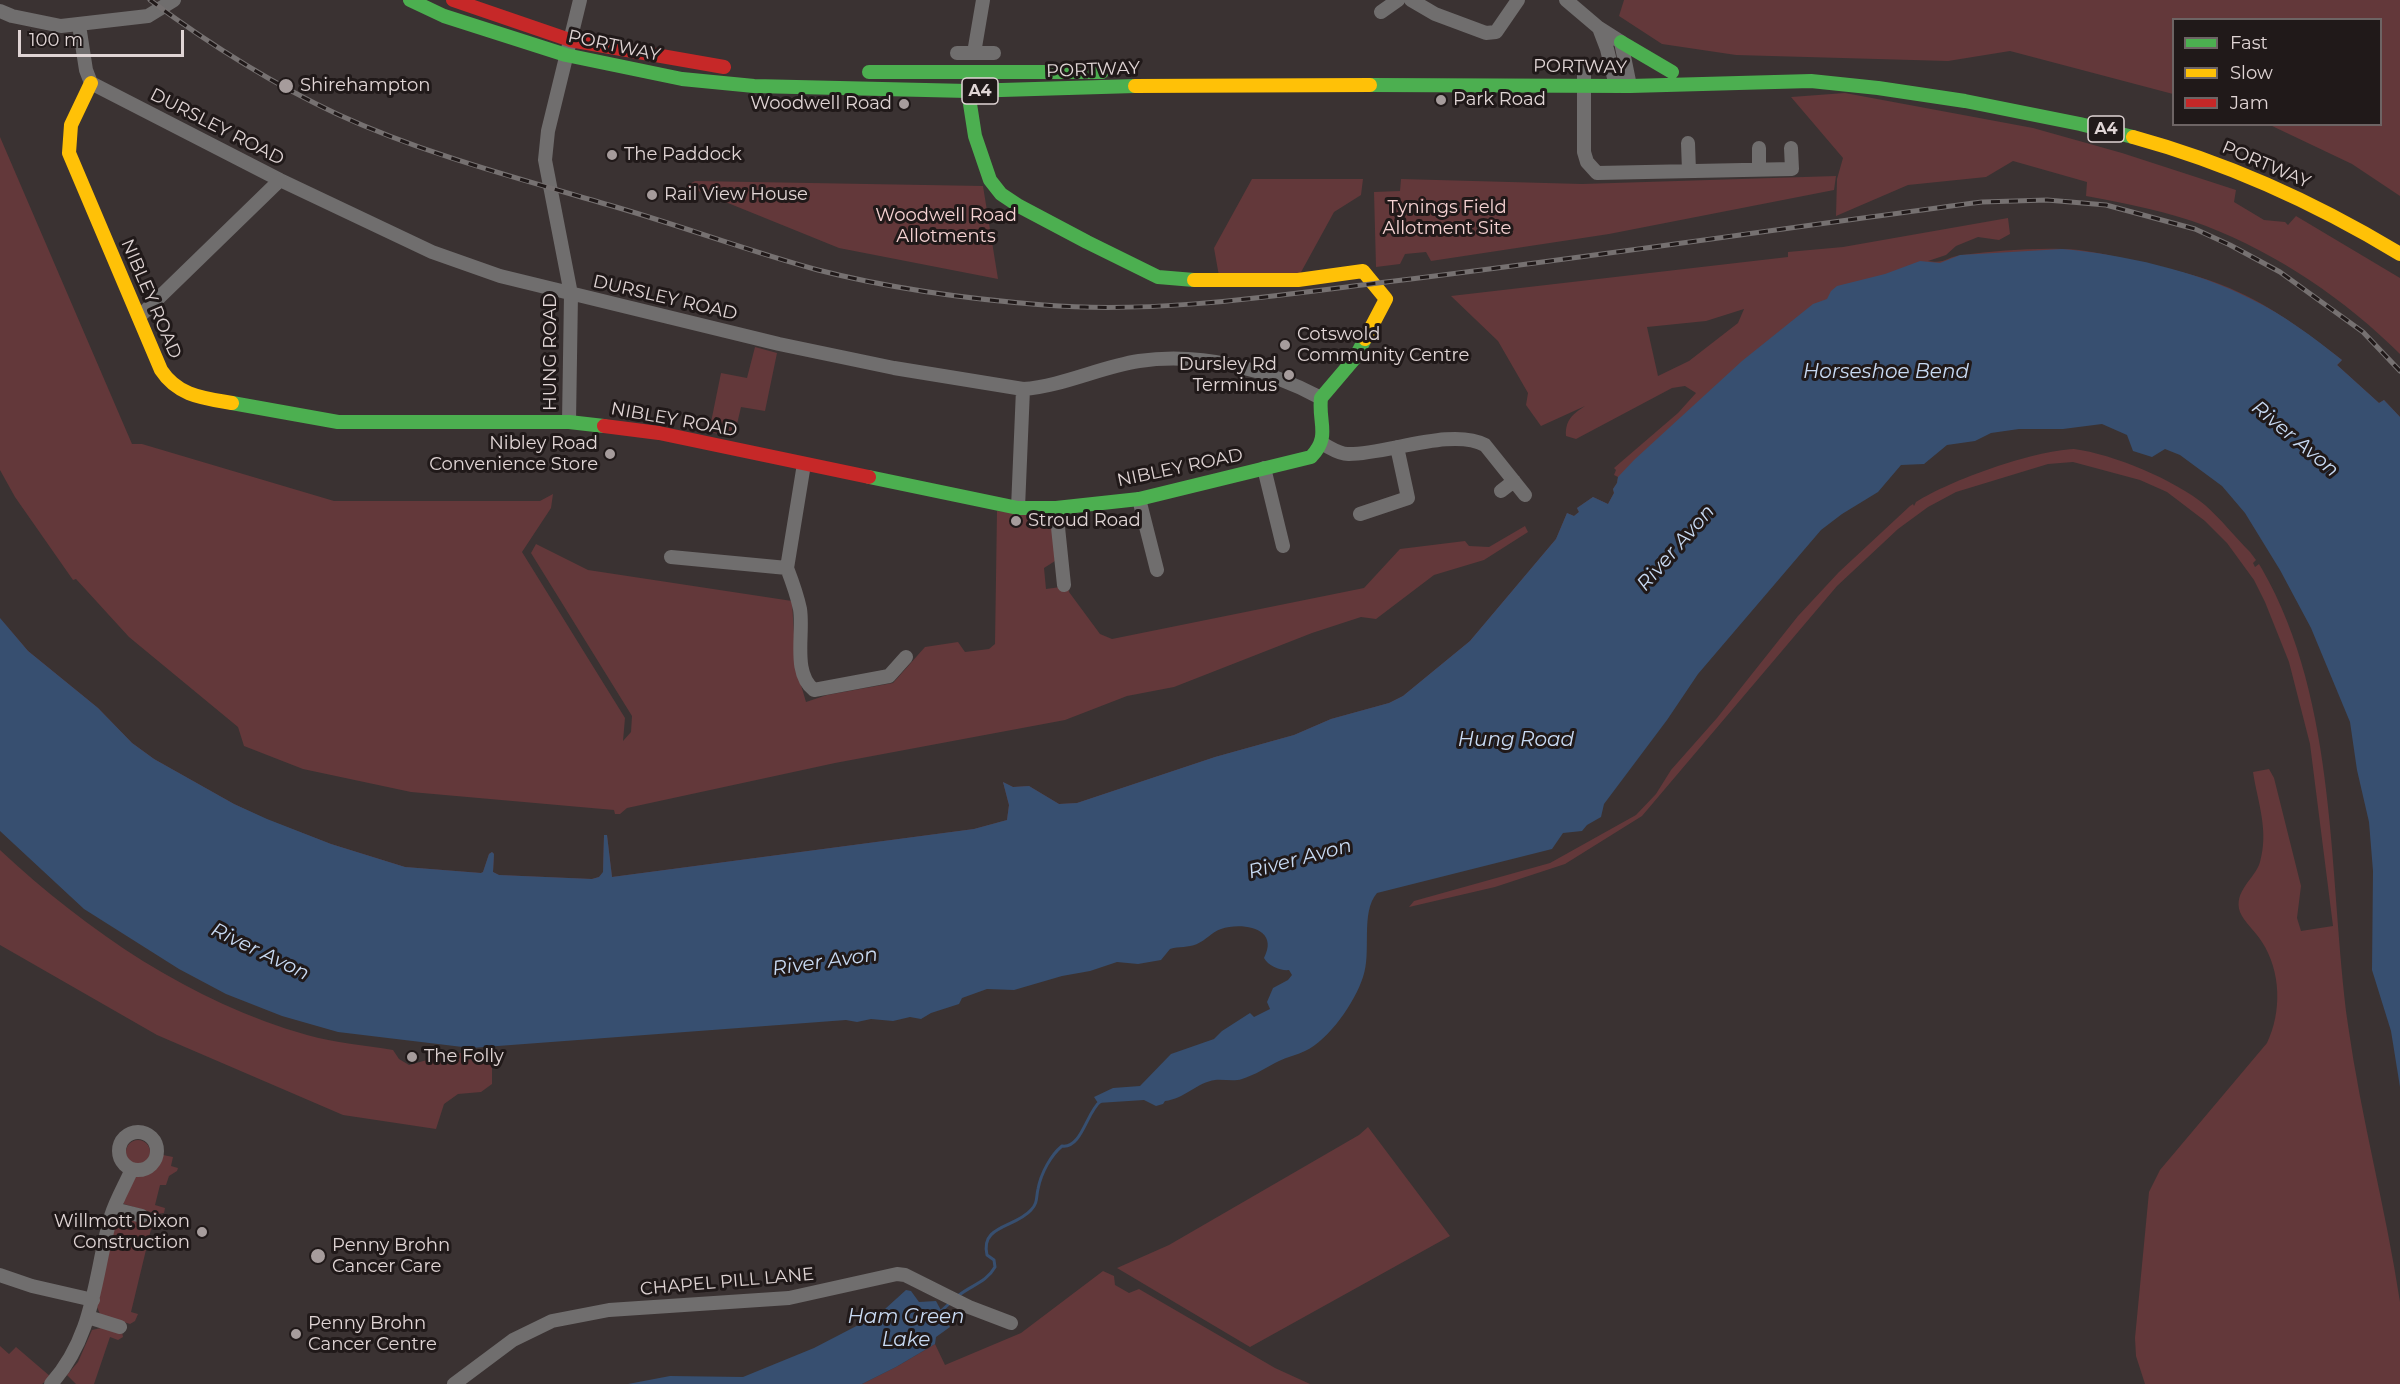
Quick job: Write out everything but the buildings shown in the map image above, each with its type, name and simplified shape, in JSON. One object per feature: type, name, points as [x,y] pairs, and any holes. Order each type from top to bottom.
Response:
[{"type":"main road","name":"PORTWAY","points":[[410,0],[444,16],[566,55],[682,79],[754,86],[968,91],[1196,85],[1623,86],[1784,83],[1789,80]]},
{"type":"main road","name":"PORTWAY","points":[[453,0],[570,40],[710,66],[741,68]]},
{"type":"main road","points":[[1621,42],[1672,72]]},
{"type":"main road","name":"PORTWAY","points":[[1579,70],[1782,75],[1789,80],[1865,84],[2028,111],[2140,137],[2228,166],[2334,215],[2400,254]]},
{"type":"main road","name":"PORTWAY","points":[[852,72],[1112,72]]},
{"type":"main road","points":[[1180,72],[1203,72]]},
{"type":"main road","name":"NIBLEY ROAD","points":[[91,83],[70,124],[67,137],[69,153],[169,383],[181,392],[195,397],[338,422],[569,422],[658,433],[1018,508],[1056,508],[1139,499],[1311,458],[1323,444]]},
{"type":"main road","points":[[968,91],[975,136],[995,188],[1019,206],[1158,277],[1180,280],[1298,280],[1363,272],[1386,299],[1355,358],[1321,398],[1323,444]]},
{"type":"street","points":[[0,11],[44,24],[79,25],[148,15],[174,0]]},
{"type":"street","name":"HUNG ROAD","points":[[569,422],[571,294],[545,166],[548,131],[580,0]]},
{"type":"street","points":[[974,53],[983,0]]},
{"type":"street","points":[[1381,12],[1398,0]]},
{"type":"street","points":[[1411,0],[1435,14],[1492,34],[1496,32],[1518,0]]},
{"type":"street","points":[[1566,0],[1599,28],[1621,42],[1628,70],[1623,86]]},
{"type":"street","points":[[79,25],[86,70],[91,83]]},
{"type":"street","points":[[1599,28],[1613,70],[1623,86]]},
{"type":"street","points":[[957,53],[994,53]]},
{"type":"street","points":[[1579,70],[1584,86],[1584,152],[1592,170],[1597,172],[1792,169],[1791,148]]},
{"type":"street","name":"DURSLEY ROAD","points":[[91,83],[280,180],[432,252],[500,276],[779,344],[894,368],[1023,389],[1044,388],[1139,362],[1163,360],[1225,364],[1257,371],[1287,381],[1321,398]]},
{"type":"street","points":[[1688,143],[1689,171]]},
{"type":"street","points":[[1758,148],[1759,169]]},
{"type":"street","points":[[139,317],[280,180]]},
{"type":"street","points":[[1018,508],[1023,389]]},
{"type":"street","points":[[1323,444],[1350,454],[1437,441],[1477,441],[1485,445],[1526,495]]},
{"type":"street","points":[[1360,514],[1408,498],[1397,447]]},
{"type":"street","points":[[804,464],[787,568],[800,609],[803,672],[806,683],[814,690],[889,676],[906,657]]},
{"type":"street","points":[[1264,468],[1283,546]]},
{"type":"street","points":[[1501,491],[1514,481]]},
{"type":"street","points":[[1139,499],[1157,570]]},
{"type":"street","points":[[1056,508],[1064,585]]},
{"type":"street","points":[[670,557],[787,568]]},
{"type":"street","points":[[51,1384],[71,1359],[88,1317],[114,1209],[132,1169]]},
{"type":"street","points":[[114,1209],[142,1216]]},
{"type":"street","name":"CHAPEL PILL LANE","points":[[454,1384],[513,1340],[532,1329],[580,1315],[609,1310],[789,1298],[897,1274],[969,1307],[1011,1323]]},
{"type":"street","points":[[0,1275],[32,1286],[93,1300]]},
{"type":"street","points":[[88,1317],[120,1327]]},
{"type":"green space","points":[[1624,0],[2400,0],[2400,196],[2352,164],[2272,126],[2382,126],[2382,18],[2172,18],[2172,94],[2010,51],[1948,61],[1736,55],[1662,44],[1619,16]]},
{"type":"green space","points":[[1845,93],[2033,128],[2122,153],[2236,190],[2234,202],[2264,220],[2285,222],[2288,225],[2296,216],[2400,278],[2400,354],[2357,315],[2310,280],[2233,237],[2178,216],[2086,196],[2087,182],[2013,161],[1986,177],[1908,185],[1836,216],[1837,179],[1843,158],[1791,97]]},
{"type":"green space","points":[[0,137],[132,444],[142,444],[334,501],[540,501],[553,494],[551,508],[522,552],[625,718],[623,741],[631,732],[632,716],[531,553],[536,544],[588,570],[792,601],[796,668],[806,702],[827,695],[893,683],[925,647],[958,642],[965,652],[989,649],[995,644],[997,511],[1039,515],[1053,524],[1055,561],[1044,568],[1046,589],[1068,586],[1069,592],[1100,634],[1112,639],[1364,588],[1400,549],[1465,541],[1469,546],[1489,547],[1525,526],[1528,532],[1484,560],[1434,575],[1376,619],[1361,617],[1312,633],[1174,687],[1127,696],[1065,720],[835,763],[627,808],[620,814],[615,814],[614,810],[411,792],[303,769],[244,746],[238,727],[129,637],[76,579],[73,580],[15,497],[0,470]]},
{"type":"green space","name":"Tynings Field Allotment Site","points":[[1836,176],[1834,190],[1609,234],[1431,261],[1426,252],[1405,254],[1400,264],[1376,267],[1374,192],[1400,191],[1401,179],[1582,184]]},
{"type":"green space","points":[[1252,179],[1363,179],[1361,195],[1334,212],[1300,274],[1219,276],[1214,248]]},
{"type":"green space","name":"Woodwell Road Allotments","points":[[695,181],[983,186],[998,279],[839,248],[686,186]]},
{"type":"green space","points":[[2008,218],[2010,234],[1999,240],[1978,237],[1956,246],[1946,255],[1928,261],[1939,262],[1962,255],[1999,251],[2071,249],[2153,265],[2211,281],[2254,300],[2299,328],[2342,360],[2337,365],[2379,403],[2384,400],[2400,417],[2124,304],[1432,782],[248,920],[0,618],[28,651],[98,708],[132,743],[154,759],[234,804],[266,819],[331,844],[405,867],[481,873],[492,852],[494,854],[493,872],[499,875],[592,879],[603,873],[604,835],[607,835],[612,877],[974,829],[1007,820],[1009,805],[1003,782],[1013,787],[1029,786],[1059,804],[1077,803],[1215,757],[1294,735],[1331,719],[1389,703],[1403,696],[1470,641],[1556,539],[1567,513],[1574,516],[1579,512],[1577,508],[1593,497],[1608,504],[1614,493],[1613,489],[1618,477],[1614,475],[1616,470],[1614,468],[1678,413],[1696,393],[1685,386],[1672,388],[1576,439],[1566,436],[1571,418],[1585,406],[1541,426],[1526,405],[1528,393],[1498,341],[1451,296],[1788,257],[1788,252],[1843,247]],"holes":[[[1744,309],[1738,323],[1689,361],[1658,376],[1647,327],[1706,321]]]},
{"type":"green space","points":[[755,347],[777,353],[765,411],[741,407],[734,437],[709,432],[721,373],[747,378]]},
{"type":"green space","points":[[2074,449],[2107,456],[2143,469],[2177,486],[2205,505],[2250,552],[2256,560],[2253,563],[2255,567],[2259,564],[2287,621],[2305,676],[2318,733],[2326,791],[2348,1025],[2400,1302],[2400,1384],[2145,1384],[2136,1356],[2135,1338],[2149,1192],[2160,1170],[2267,1043],[2275,1018],[2277,992],[2273,966],[2262,942],[2242,916],[2239,905],[2242,891],[2260,862],[2262,850],[2262,817],[2253,772],[2269,769],[2274,778],[2301,886],[2297,918],[2301,931],[2333,926],[2310,744],[2289,662],[2254,580],[2227,543],[2205,521],[2167,492],[2140,480],[2073,462],[2048,464],[1956,492],[1928,507],[1898,529],[1837,586],[1642,816],[1565,864],[1495,887],[1409,907],[1414,901],[1550,863],[1636,815],[1656,794],[1671,770],[1717,718],[1798,616],[1839,572],[1910,506],[1913,504],[1914,506],[1916,502],[1931,493],[1992,468],[2037,455]]},
{"type":"green space","points":[[0,850],[69,909],[105,936],[182,984],[222,1004],[307,1035],[393,1050],[399,1059],[409,1065],[427,1060],[435,1052],[484,1054],[492,1068],[492,1084],[481,1092],[458,1094],[444,1104],[436,1129],[343,1115],[157,1035],[0,945]]},
{"type":"green space","points":[[1368,1127],[1450,1236],[1250,1347],[1117,1268],[1169,1245],[1359,1135]]},
{"type":"green space","points":[[138,1140],[146,1144],[150,1152],[146,1160],[138,1164],[130,1160],[126,1152],[130,1144]]},
{"type":"green space","points":[[163,1155],[173,1157],[171,1166],[178,1168],[169,1176],[166,1185],[160,1185],[155,1205],[165,1208],[164,1213],[157,1214],[124,1204],[138,1172],[149,1169]]},
{"type":"green space","points":[[125,1214],[157,1221],[161,1225],[152,1225],[131,1312],[138,1314],[135,1321],[130,1324],[100,1314],[97,1307],[116,1219],[118,1215]]},
{"type":"green space","points":[[1103,1271],[1114,1276],[1115,1285],[1129,1293],[1139,1289],[1275,1368],[1310,1384],[862,1384],[935,1344],[945,1365],[1021,1333]]},
{"type":"green space","points":[[102,1325],[122,1332],[123,1337],[118,1340],[110,1337],[94,1384],[76,1384],[67,1375],[78,1362],[92,1330],[101,1328]]},
{"type":"green space","points":[[0,1346],[9,1354],[16,1347],[51,1377],[42,1384],[0,1384]]},
{"type":"water","name":"Hung Road","points":[[2062,249],[2159,265],[2207,280],[2251,299],[2298,327],[2342,360],[2337,365],[2379,403],[2384,400],[2400,417],[2400,1087],[2391,1031],[2372,970],[2373,871],[2369,822],[2357,770],[2350,722],[2311,628],[2280,570],[2245,513],[2222,486],[2180,455],[2165,449],[2152,457],[2133,451],[2127,435],[2102,424],[2063,429],[2019,429],[1991,433],[1975,441],[1947,445],[1924,464],[1901,465],[1878,492],[1821,530],[1698,674],[1667,720],[1604,804],[1601,817],[1587,825],[1582,831],[1563,833],[1552,849],[1377,893],[1372,901],[1367,922],[1367,956],[1363,977],[1354,998],[1323,1038],[1305,1051],[1247,1077],[1209,1081],[1156,1106],[1144,1100],[1098,1103],[1094,1097],[1113,1088],[1140,1086],[1171,1054],[1214,1039],[1222,1031],[1250,1013],[1254,1017],[1270,1009],[1267,1002],[1273,988],[1288,980],[1292,975],[1289,970],[1282,970],[1266,961],[1264,958],[1268,948],[1263,934],[1248,927],[1221,929],[1197,944],[1170,949],[1161,960],[1138,964],[1117,962],[1014,990],[987,989],[962,998],[959,1004],[931,1013],[921,1019],[910,1017],[893,1021],[871,1019],[857,1022],[846,1020],[471,1048],[338,1032],[282,1016],[226,994],[179,969],[84,909],[0,831],[0,618],[28,651],[98,708],[132,743],[154,759],[234,804],[267,819],[331,844],[405,867],[481,873],[492,852],[494,854],[493,872],[499,875],[592,879],[599,877],[603,872],[604,835],[607,835],[612,877],[974,829],[1007,820],[1009,805],[1003,782],[1013,787],[1029,786],[1059,804],[1077,803],[1215,757],[1294,735],[1331,719],[1389,703],[1403,696],[1470,641],[1556,539],[1567,513],[1574,516],[1579,512],[1577,508],[1593,497],[1608,504],[1614,493],[1613,489],[1618,477],[1634,460],[1742,361],[1813,304],[1827,299],[1837,286],[1885,274],[1920,261],[1940,263],[1960,255]]},
{"type":"water","name":"Ham Green Lake","points":[[906,1290],[911,1291],[919,1302],[936,1301],[950,1327],[936,1337],[935,1344],[862,1384],[628,1384],[670,1376],[743,1377],[814,1348],[868,1320],[885,1309]]},
{"type":"waterway","points":[[958,1296],[983,1280],[995,1267],[994,1260],[987,1255],[986,1245],[989,1238],[1000,1228],[1024,1216],[1033,1207],[1041,1177],[1050,1159],[1062,1146],[1075,1142],[1101,1101]]},
{"type":"waterway","points":[[941,1311],[951,1302]]},
{"type":"railway","points":[[150,0],[264,76],[337,114],[403,141],[792,263],[902,288],[987,300],[1087,307],[1215,302],[1535,263],[1982,202],[2047,200],[2106,205],[2195,229],[2230,245],[2280,272],[2363,332],[2400,371]]},
{"type":"traffic: fast","points":[[410,0],[444,16],[566,55],[682,79],[754,86],[968,91],[1135,86]]},
{"type":"traffic: fast","points":[[1621,42],[1672,72]]},
{"type":"traffic: fast","points":[[869,72],[1102,72]]},
{"type":"traffic: fast","points":[[1370,85],[1630,86],[1811,81],[1965,101],[2133,137]]},
{"type":"traffic: fast","points":[[968,91],[975,136],[990,180],[1001,194],[1087,242],[1158,277],[1194,280]]},
{"type":"traffic: fast","points":[[869,477],[1018,508],[1056,508],[1139,499],[1311,457],[1321,442],[1321,398],[1355,358],[1365,339]]},
{"type":"traffic: fast","points":[[232,403],[338,422],[569,422],[604,426]]},
{"type":"traffic: slow","points":[[91,83],[71,125],[69,153],[161,370],[183,391],[232,403]]},
{"type":"traffic: slow","points":[[1135,86],[1370,85]]},
{"type":"traffic: slow","points":[[2133,137],[2203,159],[2271,186],[2304,201],[2400,254]]},
{"type":"traffic: slow","points":[[1194,280],[1298,280],[1363,271],[1386,299],[1365,339]]},
{"type":"traffic: jam","points":[[453,0],[570,40],[724,67]]},
{"type":"traffic: jam","points":[[604,426],[659,433],[869,477]]},
{"type":"place","name":"Shirehampton","points":[[286,86]]},
{"type":"place","name":"Park Road","points":[[1441,100]]},
{"type":"place","name":"Woodwell Road","points":[[904,104]]},
{"type":"place","name":"The Paddock","points":[[612,155]]},
{"type":"place","name":"Rail View House","points":[[652,195]]},
{"type":"place","name":"Cotswold Community Centre","points":[[1285,345]]},
{"type":"place","name":"Dursley Rd Terminus","points":[[1289,375]]},
{"type":"place","name":"Nibley Road Convenience Store","points":[[610,454]]},
{"type":"place","name":"Stroud Road","points":[[1016,521]]},
{"type":"place","name":"The Folly","points":[[412,1057]]},
{"type":"place","name":"Willmott Dixon Construction","points":[[202,1232]]},
{"type":"place","name":"Penny Brohn Cancer Care","points":[[318,1256]]},
{"type":"place","name":"Penny Brohn Cancer Centre","points":[[296,1334]]},
{"type":"water label","name":"Horseshoe Bend","points":[[1886,372]]},
{"type":"water label","name":"River Avon","points":[[2295,439]]},
{"type":"water label","name":"River Avon","points":[[1676,548]]},
{"type":"water label","name":"River Avon","points":[[1300,859]]},
{"type":"water label","name":"River Avon","points":[[260,952]]},
{"type":"water label","name":"River Avon","points":[[825,962]]}]
